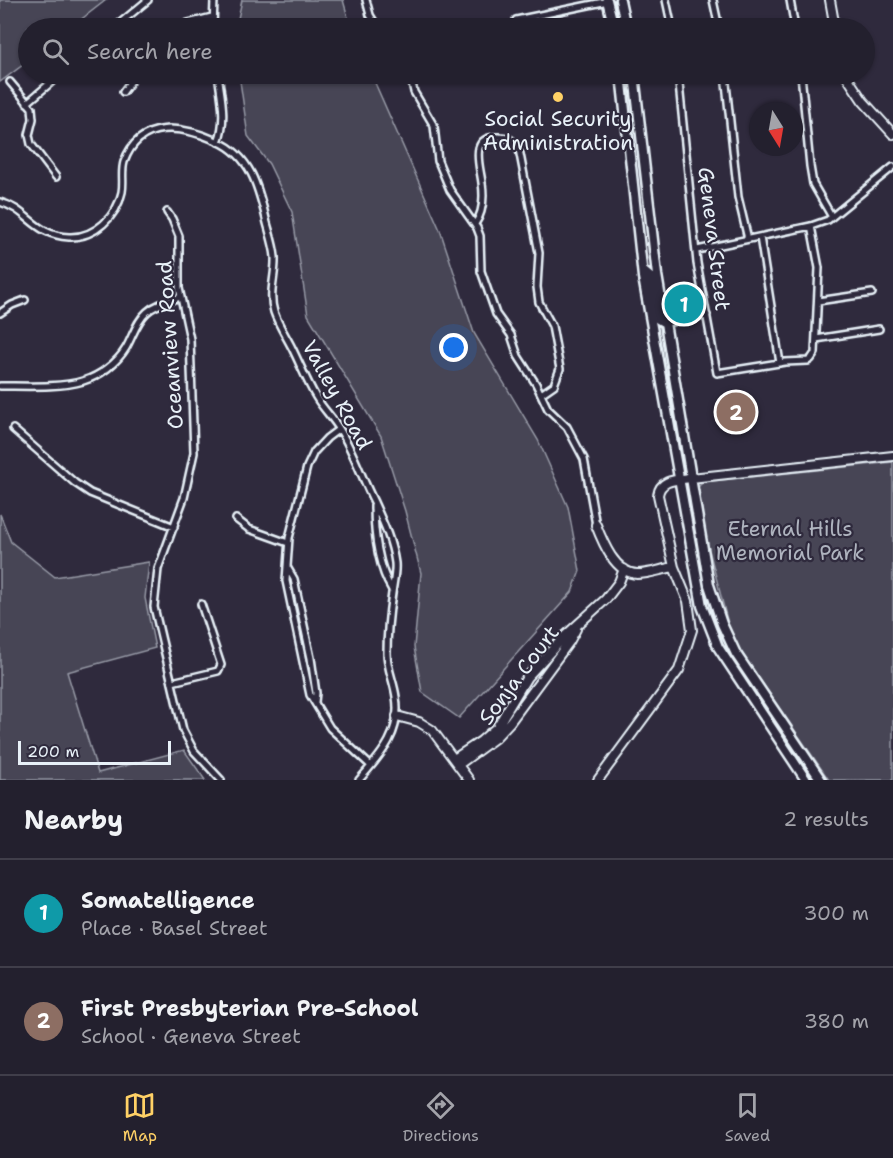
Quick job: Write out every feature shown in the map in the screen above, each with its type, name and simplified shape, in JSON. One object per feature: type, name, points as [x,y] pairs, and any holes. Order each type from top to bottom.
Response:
[{"type":"main road","points":[[609,0],[612,18]]},
{"type":"main road","points":[[620,0],[624,18]]},
{"type":"main road","points":[[622,84],[643,271],[699,593],[709,628],[727,661],[807,780]]},
{"type":"main road","points":[[635,84],[654,260],[709,585],[728,638],[821,780]]},
{"type":"main road","points":[[643,271],[650,277],[658,319],[664,323]]},
{"type":"street","points":[[126,18],[148,0]]},
{"type":"street","points":[[208,18],[212,17],[214,0]]},
{"type":"street","points":[[366,0],[372,18]]},
{"type":"street","points":[[525,18],[609,0]]},
{"type":"street","points":[[666,0],[670,18]]},
{"type":"street","points":[[713,0],[717,18]]},
{"type":"street","points":[[790,0],[793,18]]},
{"type":"street","points":[[830,0],[833,18]]},
{"type":"street","points":[[10,82],[32,108],[33,119],[29,135],[31,144],[56,177]]},
{"type":"street","points":[[27,103],[49,84]]},
{"type":"street","points":[[123,92],[129,84]]},
{"type":"street","points":[[218,142],[223,130],[224,118],[219,84]]},
{"type":"street","points":[[412,84],[414,92],[434,126],[438,161],[450,190],[475,224],[480,236],[482,271],[496,314],[511,335],[518,356],[548,409],[567,427],[584,459],[596,525],[612,558],[631,573],[639,574],[674,567]]},
{"type":"street","name":"Geneva Street","points":[[679,84],[697,263],[717,373],[780,363]]},
{"type":"street","points":[[726,84],[738,197],[748,239]]},
{"type":"street","points":[[802,84],[813,184],[832,217]]},
{"type":"street","points":[[852,84],[863,101],[893,134]]},
{"type":"street","name":"Valley Road","points":[[0,202],[16,209],[28,221],[46,233],[73,237],[87,234],[111,218],[117,207],[122,191],[125,161],[132,147],[143,137],[158,130],[182,129],[218,142],[242,159],[250,169],[257,185],[275,257],[271,296],[274,312],[316,398],[339,429],[352,452],[386,528],[394,563],[387,627],[387,657],[396,698],[397,716],[390,742],[359,780]]},
{"type":"street","points":[[475,224],[481,215],[482,195],[478,150],[486,139],[496,136],[507,137],[519,149],[539,253],[537,287],[539,302],[552,326],[560,369],[554,385],[541,394]]},
{"type":"street","points":[[697,250],[812,226],[832,217],[893,167]]},
{"type":"street","name":"Oceanview Road","points":[[167,212],[179,236],[178,271],[190,339],[194,453],[184,498],[158,569],[154,607],[183,730],[194,751],[221,780]]},
{"type":"street","points":[[760,237],[780,363],[811,359],[815,353],[816,342],[819,268],[812,226]]},
{"type":"street","points":[[818,301],[872,292]]},
{"type":"street","points":[[0,386],[73,384],[95,376],[111,366],[121,355],[139,321],[148,311],[181,297]]},
{"type":"street","points":[[0,313],[26,300]]},
{"type":"street","points":[[664,323],[707,315]]},
{"type":"street","points":[[816,342],[879,328]]},
{"type":"street","points":[[13,429],[75,483],[90,493],[174,527]]},
{"type":"street","points":[[339,429],[314,452],[308,467],[288,543],[286,581],[309,695],[330,728],[371,766]]},
{"type":"street","points":[[598,780],[679,670],[692,630],[688,602],[674,567],[658,495],[659,488],[666,482],[679,479],[893,456]]},
{"type":"street","name":"Valley Road","points":[[374,503],[381,560],[386,580],[392,590]]},
{"type":"street","points":[[236,519],[249,529],[288,543]]},
{"type":"street","name":"Sonja Court","points":[[456,762],[488,744],[510,722],[569,642],[577,627],[606,599],[619,582],[624,569]]},
{"type":"street","points":[[172,682],[218,671],[221,665],[201,604]]},
{"type":"street","points":[[397,716],[419,722],[432,730],[469,780]]},
{"type":"green space","points":[[0,0],[106,0],[83,18],[18,18],[18,68],[0,82]]},
{"type":"green space","points":[[242,0],[343,0],[348,18],[238,18]]},
{"type":"green space","points":[[240,84],[375,84],[440,230],[474,333],[538,440],[568,507],[580,571],[572,592],[459,718],[422,692],[414,647],[421,573],[405,511],[381,436],[308,315],[292,212],[269,164],[248,136]]},
{"type":"green space","name":"Eternal Hills Memorial Park","points":[[893,462],[893,780],[829,780],[732,639],[706,538],[698,487],[703,482]]},
{"type":"green space","points":[[0,514],[11,542],[55,577],[149,562],[145,598],[155,648],[67,672],[98,773],[184,750],[205,780],[0,780]]},
{"type":"place","name":"Social Security Administration","points":[[558,97]]},
{"type":"place","name":"Somatelligence","points":[[684,304]]},
{"type":"place","name":"First Presbyterian Pre-School","points":[[736,412]]}]
